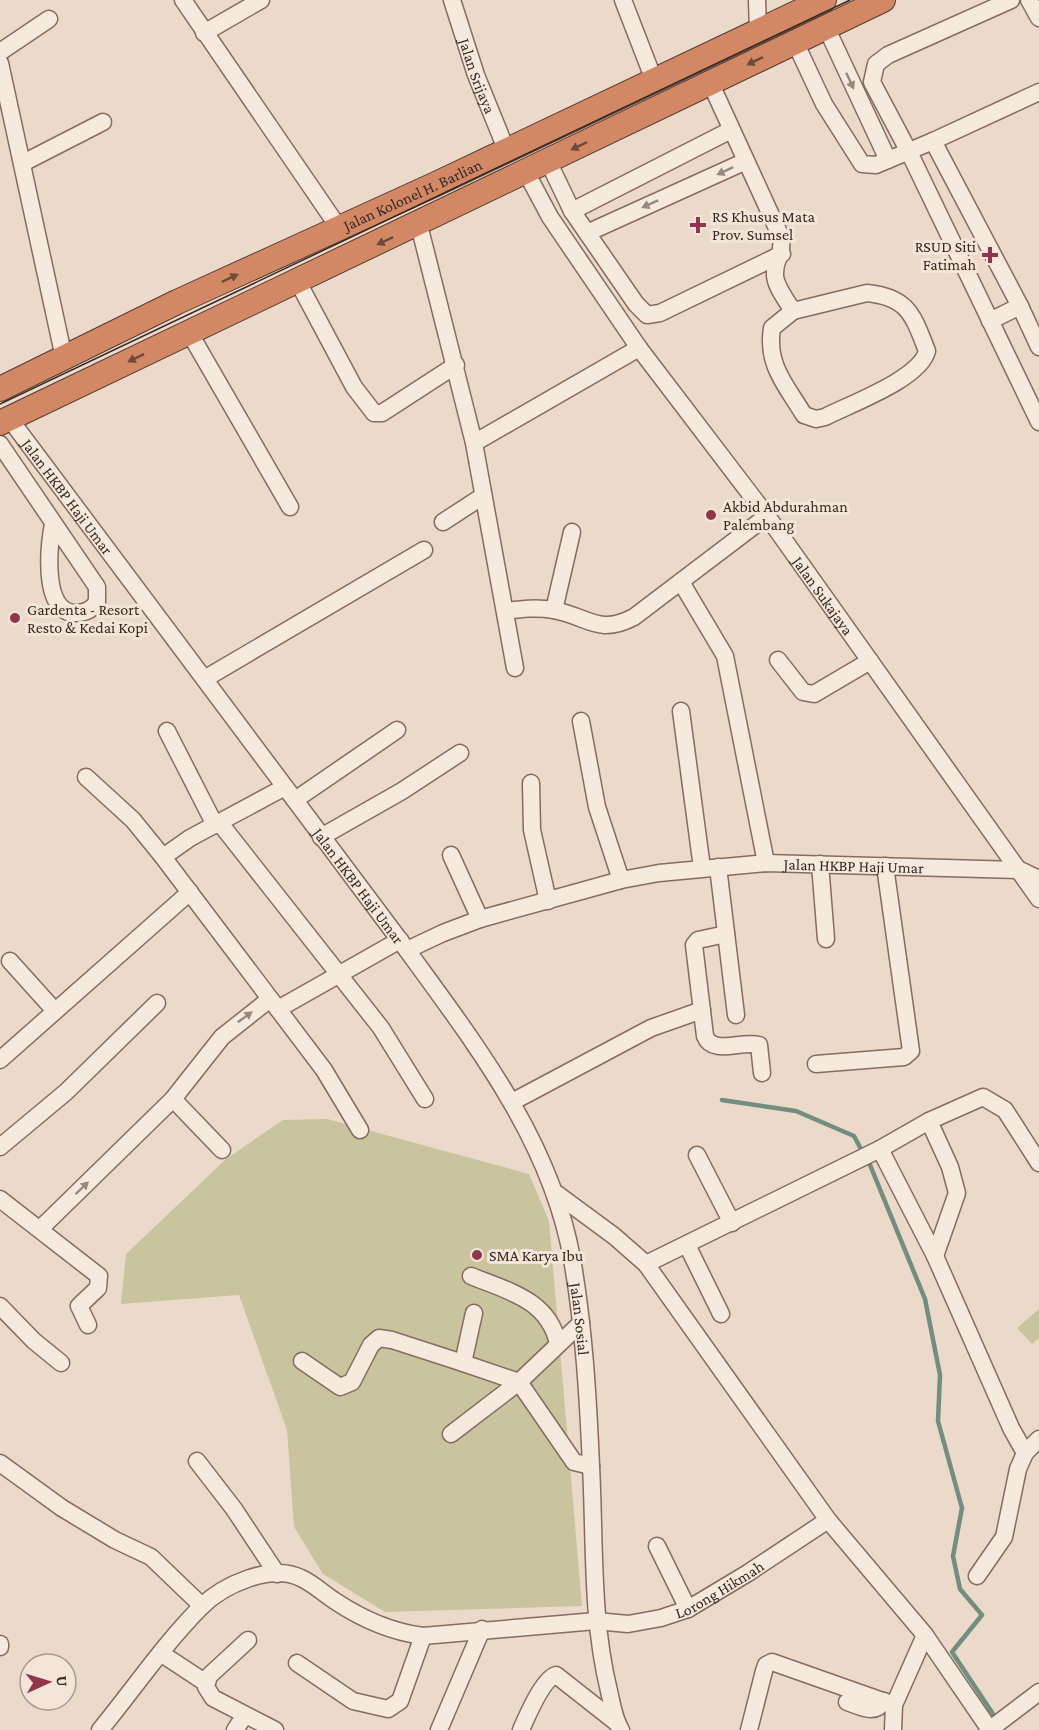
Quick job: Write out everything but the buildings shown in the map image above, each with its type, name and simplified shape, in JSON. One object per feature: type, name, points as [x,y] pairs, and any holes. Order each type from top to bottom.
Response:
[{"type":"highway","name":"Jalan Kolonel H. Barlian","points":[[0,389],[177,302],[824,0]]},
{"type":"highway","name":"Jalan Kolonel H. Barlian","points":[[4,421],[419,225],[883,0]]},
{"type":"street","points":[[183,0],[339,228]]},
{"type":"street","points":[[204,33],[261,0]]},
{"type":"street","name":"Jalan Srijaya","points":[[452,0],[476,75],[506,149]]},
{"type":"street","points":[[623,0],[654,80]]},
{"type":"street","points":[[757,0],[758,30]]},
{"type":"street","points":[[1011,0],[888,55],[876,64],[872,82],[909,152],[1037,414]]},
{"type":"street","points":[[1029,0],[1039,18]]},
{"type":"street","points":[[0,51],[49,19]]},
{"type":"street","points":[[826,27],[888,160]]},
{"type":"street","points":[[795,42],[806,69],[855,157],[866,166],[909,152],[1039,92]]},
{"type":"street","points":[[0,63],[24,163],[64,358]]},
{"type":"street","points":[[710,82],[776,225],[782,254],[776,264],[775,279],[793,311]]},
{"type":"street","points":[[24,163],[103,122]]},
{"type":"street","points":[[572,211],[731,130]]},
{"type":"street","points":[[933,141],[1020,306],[1039,347]]},
{"type":"street","points":[[548,161],[572,211],[642,312],[652,316],[782,254]]},
{"type":"street","points":[[587,233],[746,161]]},
{"type":"street","name":"Jalan Sukajaya","points":[[526,172],[550,217],[639,348],[767,516],[1039,899]]},
{"type":"street","points":[[419,225],[474,443],[515,668]]},
{"type":"street","points":[[298,282],[354,387],[374,413],[382,413],[456,365]]},
{"type":"street","points":[[867,293],[886,295],[905,304],[927,351],[925,359],[907,376],[825,417],[810,418],[804,415],[772,360],[770,343],[772,328],[793,311],[867,293]]},
{"type":"street","points":[[990,321],[1020,306]]},
{"type":"street","points":[[189,332],[290,507]]},
{"type":"street","points":[[474,443],[639,348]]},
{"type":"street","name":"Jalan HKBP Haji Umar","points":[[4,421],[206,678],[321,837],[404,945],[480,919],[621,880],[710,868],[766,863],[1020,870],[1039,879]]},
{"type":"street","points":[[0,444],[97,587],[97,602],[87,611],[66,610],[53,591],[48,551],[53,524]]},
{"type":"street","points":[[443,522],[483,496]]},
{"type":"street","points":[[506,611],[554,610],[606,627],[619,626],[767,516]]},
{"type":"street","points":[[554,610],[572,532]]},
{"type":"street","points":[[206,678],[424,550]]},
{"type":"street","points":[[681,582],[725,656],[766,863]]},
{"type":"street","points":[[778,660],[803,692],[813,694],[870,661]]},
{"type":"street","points":[[681,711],[710,868],[726,934],[736,1015]]},
{"type":"street","points":[[581,721],[597,807],[621,880]]},
{"type":"street","points":[[163,857],[217,823],[290,794],[397,730]]},
{"type":"street","points":[[167,731],[217,823],[340,975],[404,1062],[425,1099]]},
{"type":"street","points":[[321,837],[402,791],[460,753]]},
{"type":"street","points":[[86,777],[133,820],[163,857],[324,1070],[360,1130]]},
{"type":"street","points":[[531,783],[532,830],[548,901]]},
{"type":"street","points":[[451,855],[480,919]]},
{"type":"street","points":[[820,864],[826,939]]},
{"type":"street","points":[[816,1064],[904,1057],[911,1051],[885,866]]},
{"type":"street","points":[[0,1060],[190,892]]},
{"type":"street","points":[[726,934],[700,939],[695,943],[705,1036],[709,1043],[721,1046],[758,1044],[762,1073]]},
{"type":"street","points":[[40,1229],[173,1099],[222,1037],[274,1004],[404,945]]},
{"type":"street","name":"Jalan Sosial","points":[[404,945],[512,1102],[538,1151],[556,1194],[572,1258],[581,1323],[591,1466],[596,1621],[605,1676],[619,1727]]},
{"type":"street","points":[[10,961],[55,1011]]},
{"type":"street","points":[[0,1148],[66,1092],[157,1003]]},
{"type":"street","points":[[512,1102],[651,1028],[702,1010]]},
{"type":"street","points":[[646,1264],[880,1149],[929,1121],[983,1097],[1005,1110],[1039,1163]]},
{"type":"street","points":[[173,1099],[222,1150]]},
{"type":"street","points":[[929,1121],[950,1167],[957,1193],[935,1256]]},
{"type":"street","points":[[880,1149],[935,1256],[1011,1428],[1025,1453]]},
{"type":"street","points":[[697,1155],[732,1222]]},
{"type":"street","points":[[556,1194],[614,1236],[646,1264],[828,1520],[925,1635],[989,1730],[1039,1692]]},
{"type":"street","points":[[0,1198],[99,1276],[98,1288],[79,1306],[88,1325]]},
{"type":"street","points":[[687,1245],[721,1314]]},
{"type":"street","points":[[471,1276],[536,1305],[555,1328],[558,1344]]},
{"type":"street","points":[[0,1306],[34,1341],[61,1363]]},
{"type":"street","points":[[463,1363],[474,1313]]},
{"type":"street","points":[[451,1434],[519,1382],[581,1323]]},
{"type":"street","points":[[302,1362],[340,1387],[352,1382],[371,1345],[379,1338],[392,1340],[519,1382],[574,1462],[591,1466]]},
{"type":"street","points":[[977,1576],[1004,1537],[1018,1469],[1025,1453],[1039,1439]]},
{"type":"street","points":[[100,1730],[202,1606],[242,1581],[277,1574],[234,1509],[197,1461]]},
{"type":"street","points":[[0,1463],[97,1529],[151,1557],[202,1606]]},
{"type":"street","name":"Lorong Hikmah","points":[[277,1574],[302,1578],[337,1603],[387,1628],[423,1636],[482,1629],[596,1621],[628,1624],[661,1618],[688,1609],[748,1574],[828,1520]]},
{"type":"street","points":[[657,1546],[688,1609]]},
{"type":"street","points":[[439,1730],[482,1629]]},
{"type":"street","points":[[847,1702],[871,1710],[889,1703],[925,1635]]},
{"type":"street","points":[[297,1663],[353,1701],[388,1709],[399,1701],[423,1636]]},
{"type":"street","points":[[248,1640],[208,1676],[207,1691],[213,1698],[274,1730]]},
{"type":"street","points":[[162,1654],[206,1683]]},
{"type":"street","points":[[751,1730],[764,1671],[766,1665],[772,1662],[889,1703]]},
{"type":"street","points":[[521,1730],[531,1708],[554,1675],[565,1679],[619,1727]]},
{"type":"street","points":[[889,1703],[893,1730]]},
{"type":"street","points":[[235,1730],[245,1714]]},
{"type":"shaded area","points":[[327,1119],[529,1174],[549,1221],[582,1606],[385,1612],[323,1574],[294,1527],[287,1430],[239,1295],[121,1304],[126,1254],[226,1159],[283,1120]]},
{"type":"shaded area","points":[[1039,1309],[1039,1338],[1032,1344],[1017,1328]]},
{"type":"waterway","points":[[722,1100],[796,1111],[854,1136],[863,1153]]},
{"type":"waterway","points":[[868,1160],[925,1299],[940,1375],[938,1421],[962,1508],[953,1556],[960,1589],[982,1615],[952,1652],[997,1720]]},
{"type":"tram line","points":[[0,404],[850,0]]},
{"type":"place","name":"RS Khusus Mata Prov. Sumsel","points":[[698,225]]},
{"type":"place","name":"RSUD Siti Fatimah","points":[[990,255]]},
{"type":"place","name":"Akbid Abdurahman Palembang","points":[[711,515]]},
{"type":"place","name":"Gardenta - Resort Resto & Kedai Kopi","points":[[15,618]]},
{"type":"place","name":"SMA Karya Ibu","points":[[477,1255]]}]
